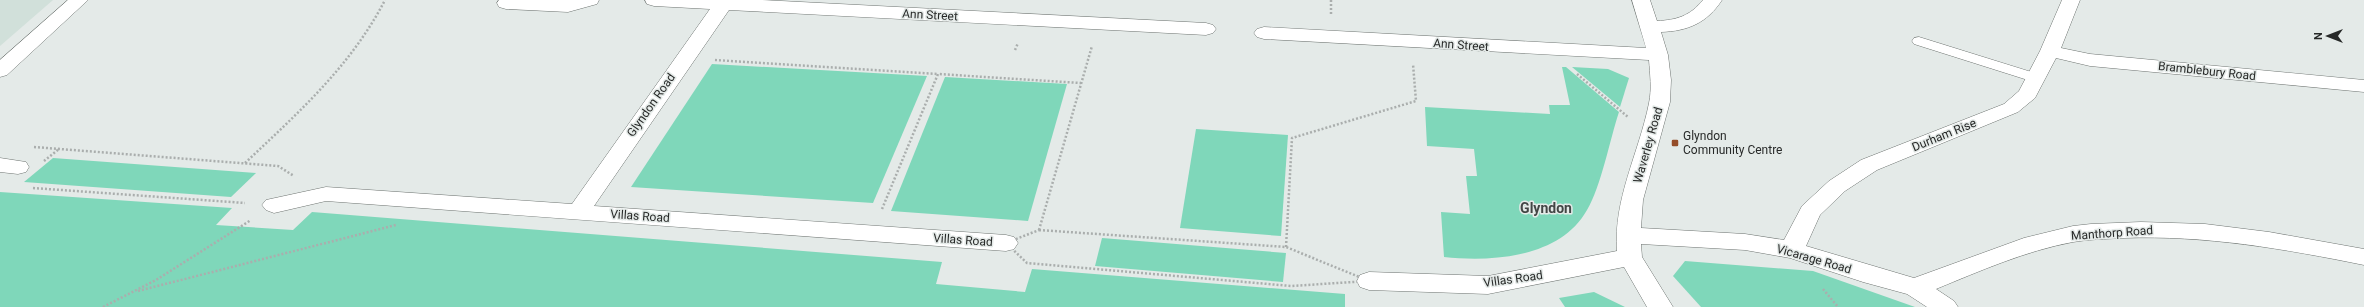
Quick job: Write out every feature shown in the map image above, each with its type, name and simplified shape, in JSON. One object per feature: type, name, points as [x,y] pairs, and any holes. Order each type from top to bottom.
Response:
[{"type":"street","points":[[0,71],[79,0]]},
{"type":"street","points":[[506,3],[568,6],[590,0]]},
{"type":"street","name":"Ann Street","points":[[654,0],[725,2],[1098,25],[1206,29]]},
{"type":"street","name":"Waverley Road","points":[[1629,246],[1632,200],[1660,102],[1662,80],[1658,55],[1641,0]]},
{"type":"street","points":[[1649,27],[1681,26],[1701,16],[1713,0]]},
{"type":"street","name":"Durham Rise","points":[[1792,250],[1810,211],[1837,186],[1869,165],[2011,108],[2028,94],[2050,51],[2071,0]]},
{"type":"street","name":"Glyndon Road","points":[[578,212],[684,58],[725,2]]},
{"type":"street","name":"Ann Street","points":[[1264,32],[1547,50],[1658,55]]},
{"type":"street","name":"Bramblebury Road","points":[[2050,51],[2090,60],[2364,86]]},
{"type":"street","name":"Villas Road","points":[[274,205],[326,194],[1006,243]]},
{"type":"street","name":"Manthorp Road","points":[[1915,287],[2008,251],[2074,234],[2145,228],[2224,234],[2320,248],[2364,257]]},
{"type":"street","name":"Vicarage Road","points":[[1629,246],[1745,242],[1792,250],[1872,276],[1915,287],[1944,307]]},
{"type":"street","points":[[1629,246],[1660,307]]},
{"type":"street","name":"Villas Road","points":[[1369,281],[1488,285],[1629,246]]},
{"type":"lane","points":[[1919,41],[2036,78]]},
{"type":"path","points":[[245,164],[336,76],[362,43],[385,0]]},
{"type":"path","points":[[1039,230],[1098,25]]},
{"type":"path","points":[[1286,247],[1292,138],[1416,101],[1412,42]]},
{"type":"path","points":[[1547,50],[1650,135]]},
{"type":"path","points":[[684,58],[1082,83]]},
{"type":"path","points":[[871,234],[938,74]]},
{"type":"path","points":[[30,147],[278,166],[326,194]]},
{"type":"path","points":[[28,188],[274,205]]},
{"type":"path","points":[[104,307],[156,280],[274,205]]},
{"type":"path","points":[[133,292],[400,224]]},
{"type":"path","points":[[1039,230],[1286,247],[1369,281],[1291,286],[1027,264],[1006,243],[1039,230]]},
{"type":"shaded area","points":[[0,0],[53,0],[0,46]]},
{"type":"green space","points":[[712,64],[927,76],[873,203],[631,187]]},
{"type":"green space","points":[[1562,67],[1566,67],[1619,112],[1597,189],[1587,210],[1575,226],[1560,238],[1543,247],[1503,257],[1483,259],[1444,257],[1441,212],[1470,214],[1466,176],[1477,176],[1474,149],[1427,146],[1425,107],[1550,114],[1549,105],[1570,105]]},
{"type":"green space","points":[[1572,67],[1608,69],[1629,78],[1620,107]]},
{"type":"green space","points":[[945,77],[1067,84],[1028,221],[891,211]]},
{"type":"green space","points":[[1196,129],[1288,135],[1281,236],[1180,228]]},
{"type":"green space","points":[[53,158],[256,173],[231,197],[24,182]]},
{"type":"green space","points":[[0,192],[232,208],[216,225],[293,230],[312,212],[942,262],[936,284],[1025,292],[1032,269],[1345,294],[1345,307],[0,307]]},
{"type":"green space","points":[[1102,238],[1286,253],[1283,282],[1095,266]]},
{"type":"green space","points":[[1685,261],[1813,271],[1915,307],[1701,307],[1673,276]]},
{"type":"green space","points":[[1594,292],[1625,307],[1565,307],[1559,298]]},
{"type":"place","name":"Glyndon Community Centre","points":[[1675,143]]},
{"type":"district","name":"Glyndon","points":[[1546,208]]}]
